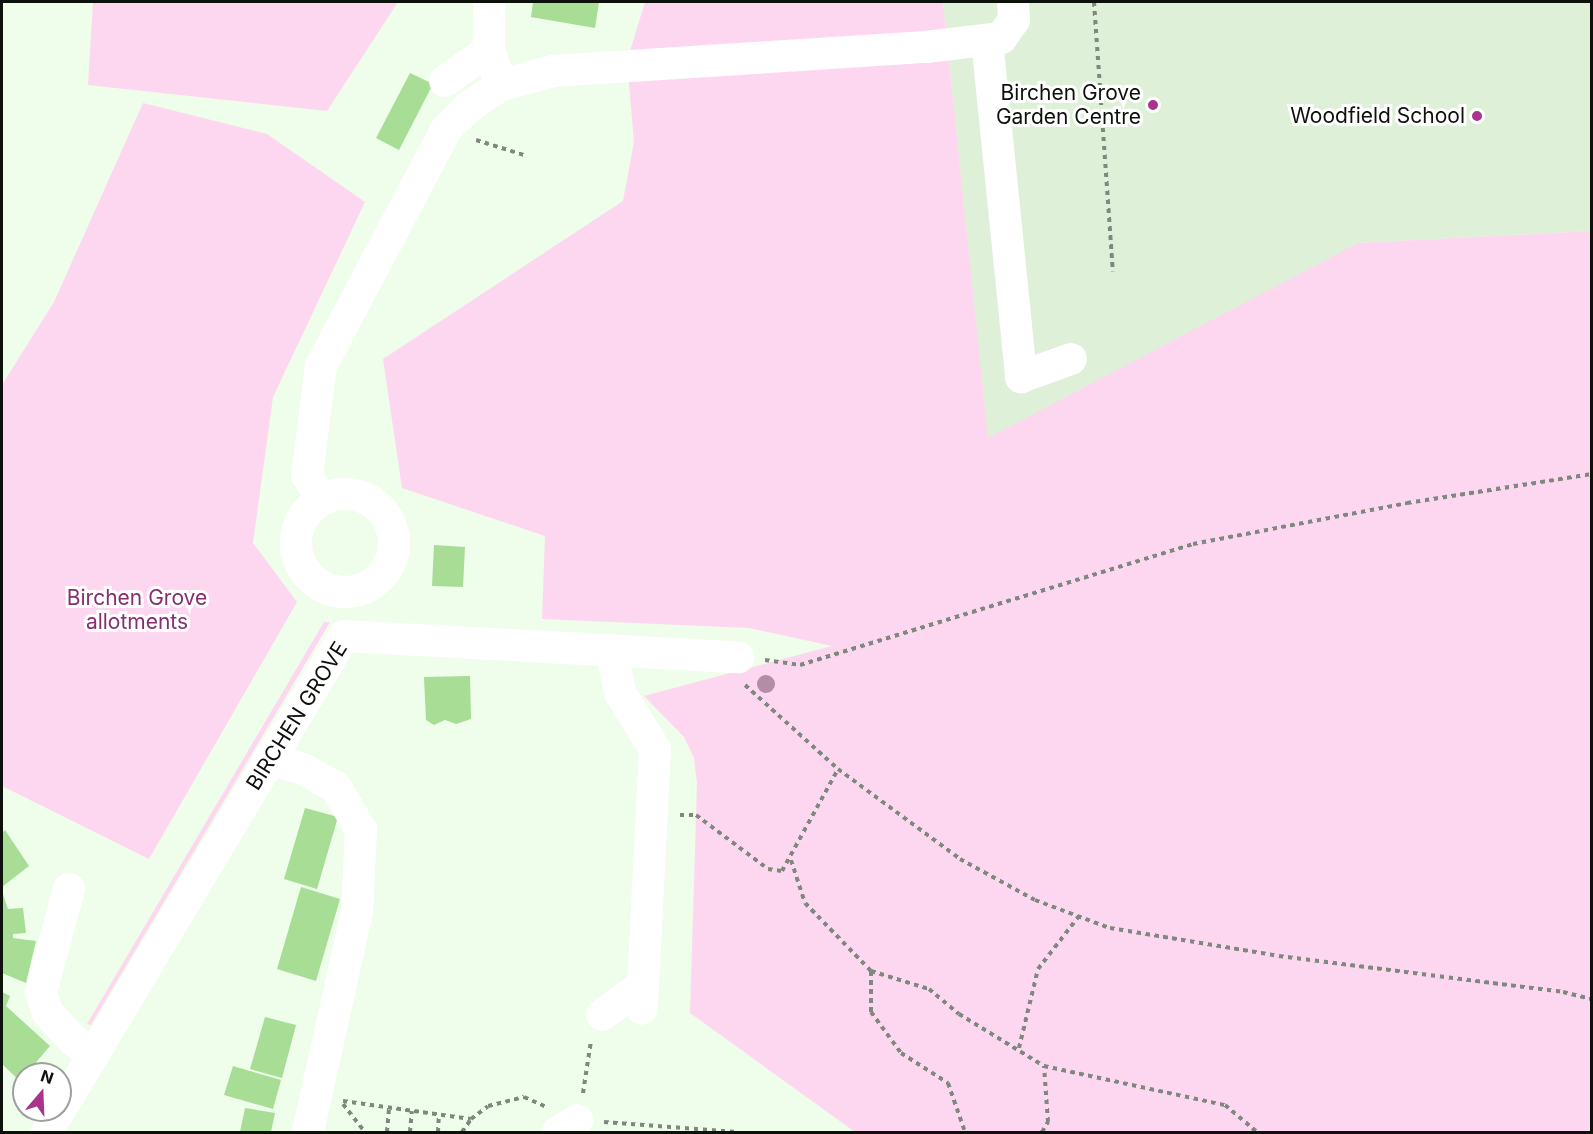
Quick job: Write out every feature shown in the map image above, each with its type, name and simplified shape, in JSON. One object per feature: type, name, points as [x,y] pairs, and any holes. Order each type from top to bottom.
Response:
[{"type":"street","points":[[489,2],[489,50],[501,85]]},
{"type":"street","points":[[322,499],[307,475],[321,366],[447,128],[470,106],[501,85],[553,71],[1001,38],[1014,20],[1013,2]]},
{"type":"street","points":[[987,40],[1021,377],[1071,360]]},
{"type":"street","points":[[445,81],[489,50]]},
{"type":"street","points":[[353,494],[368,499],[390,522],[394,537],[393,553],[377,580],[363,588],[343,591],[319,584],[308,574],[297,548],[302,520],[322,499],[353,494]]},
{"type":"street","points":[[343,591],[344,636]]},
{"type":"street","name":"BIRCHEN GROVE","points":[[47,1132],[268,759],[344,636],[612,650],[737,667]]},
{"type":"street","points":[[602,1015],[643,997],[655,749],[620,693],[612,650]]},
{"type":"street","points":[[268,759],[303,769],[336,787],[361,830],[357,912],[328,1099],[308,1132]]},
{"type":"street","points":[[69,890],[41,992],[48,1013],[74,1041],[94,1055]]},
{"type":"path","points":[[1094,2],[1113,271]]},
{"type":"path","points":[[473,139],[526,156]]},
{"type":"path","points":[[737,667],[800,665],[1194,544],[1407,503],[1592,474]]},
{"type":"path","points":[[737,667],[838,769],[960,859],[1035,900],[1110,928],[1279,956],[1563,992],[1592,999]]},
{"type":"path","points":[[652,815],[696,815],[768,870],[782,871],[791,860],[838,769]]},
{"type":"path","points":[[791,860],[805,903],[871,971],[929,990],[959,1014],[1020,1048],[1044,1066],[1225,1105],[1257,1132]]},
{"type":"path","points":[[1020,1048],[1038,969],[1079,916]]},
{"type":"path","points":[[871,971],[871,1012],[901,1053],[948,1083],[964,1132]]},
{"type":"path","points":[[568,1126],[591,1042],[602,1015]]},
{"type":"path","points":[[1042,1132],[1048,1122],[1044,1066]]},
{"type":"path","points":[[462,1132],[471,1119],[488,1106],[524,1097],[568,1126],[737,1132]]},
{"type":"path","points":[[328,1099],[471,1119]]},
{"type":"path","points":[[328,1099],[365,1132]]},
{"type":"path","points":[[387,1132],[389,1107]]},
{"type":"path","points":[[410,1132],[412,1111]]},
{"type":"path","points":[[438,1132],[439,1114]]},
{"type":"shaded area","points":[[943,2],[1591,2],[1591,231],[1358,243],[993,491]]},
{"type":"green space","points":[[93,2],[398,2],[327,111],[88,85]]},
{"type":"green space","points":[[645,2],[943,2],[988,438],[1358,243],[1591,231],[1591,1132],[855,1132],[690,1013],[697,783],[694,758],[684,737],[644,696],[832,646],[749,628],[542,619],[545,536],[402,488],[383,359],[623,201],[634,142],[627,61]]},
{"type":"green space","name":"Birchen Grove allotments","points":[[143,103],[267,134],[365,202],[273,397],[253,543],[297,602],[149,859],[2,786],[2,385],[54,302]]},
{"type":"green space","points":[[324,622],[330,622],[91,1025],[87,1024]]},
{"type":"building","points":[[533,2],[599,2],[595,28],[531,17]]},
{"type":"building","points":[[410,73],[433,84],[399,150],[376,138]]},
{"type":"building","points":[[434,545],[465,547],[463,587],[432,586]]},
{"type":"building","points":[[470,676],[471,719],[456,724],[445,720],[434,725],[426,720],[424,677]]},
{"type":"building","points":[[305,808],[338,817],[317,889],[284,879]]},
{"type":"building","points":[[5,830],[29,866],[2,887],[2,833]]},
{"type":"building","points":[[301,887],[340,899],[316,981],[277,969]]},
{"type":"building","points":[[2,891],[8,909],[23,908],[26,933],[13,934],[13,938],[36,941],[26,983],[2,973]]},
{"type":"building","points":[[2,992],[10,996],[6,1006],[50,1046],[36,1062],[12,1062],[12,1073],[2,1064]]},
{"type":"building","points":[[265,1017],[296,1025],[282,1078],[250,1069]]},
{"type":"building","points":[[233,1066],[281,1080],[273,1109],[224,1095]]},
{"type":"building","points":[[245,1108],[275,1113],[271,1132],[240,1132]]},
{"type":"place","name":"Birchen Grove Garden Centre","points":[[1153,105]]},
{"type":"place","name":"Woodfield School","points":[[1477,116]]}]
